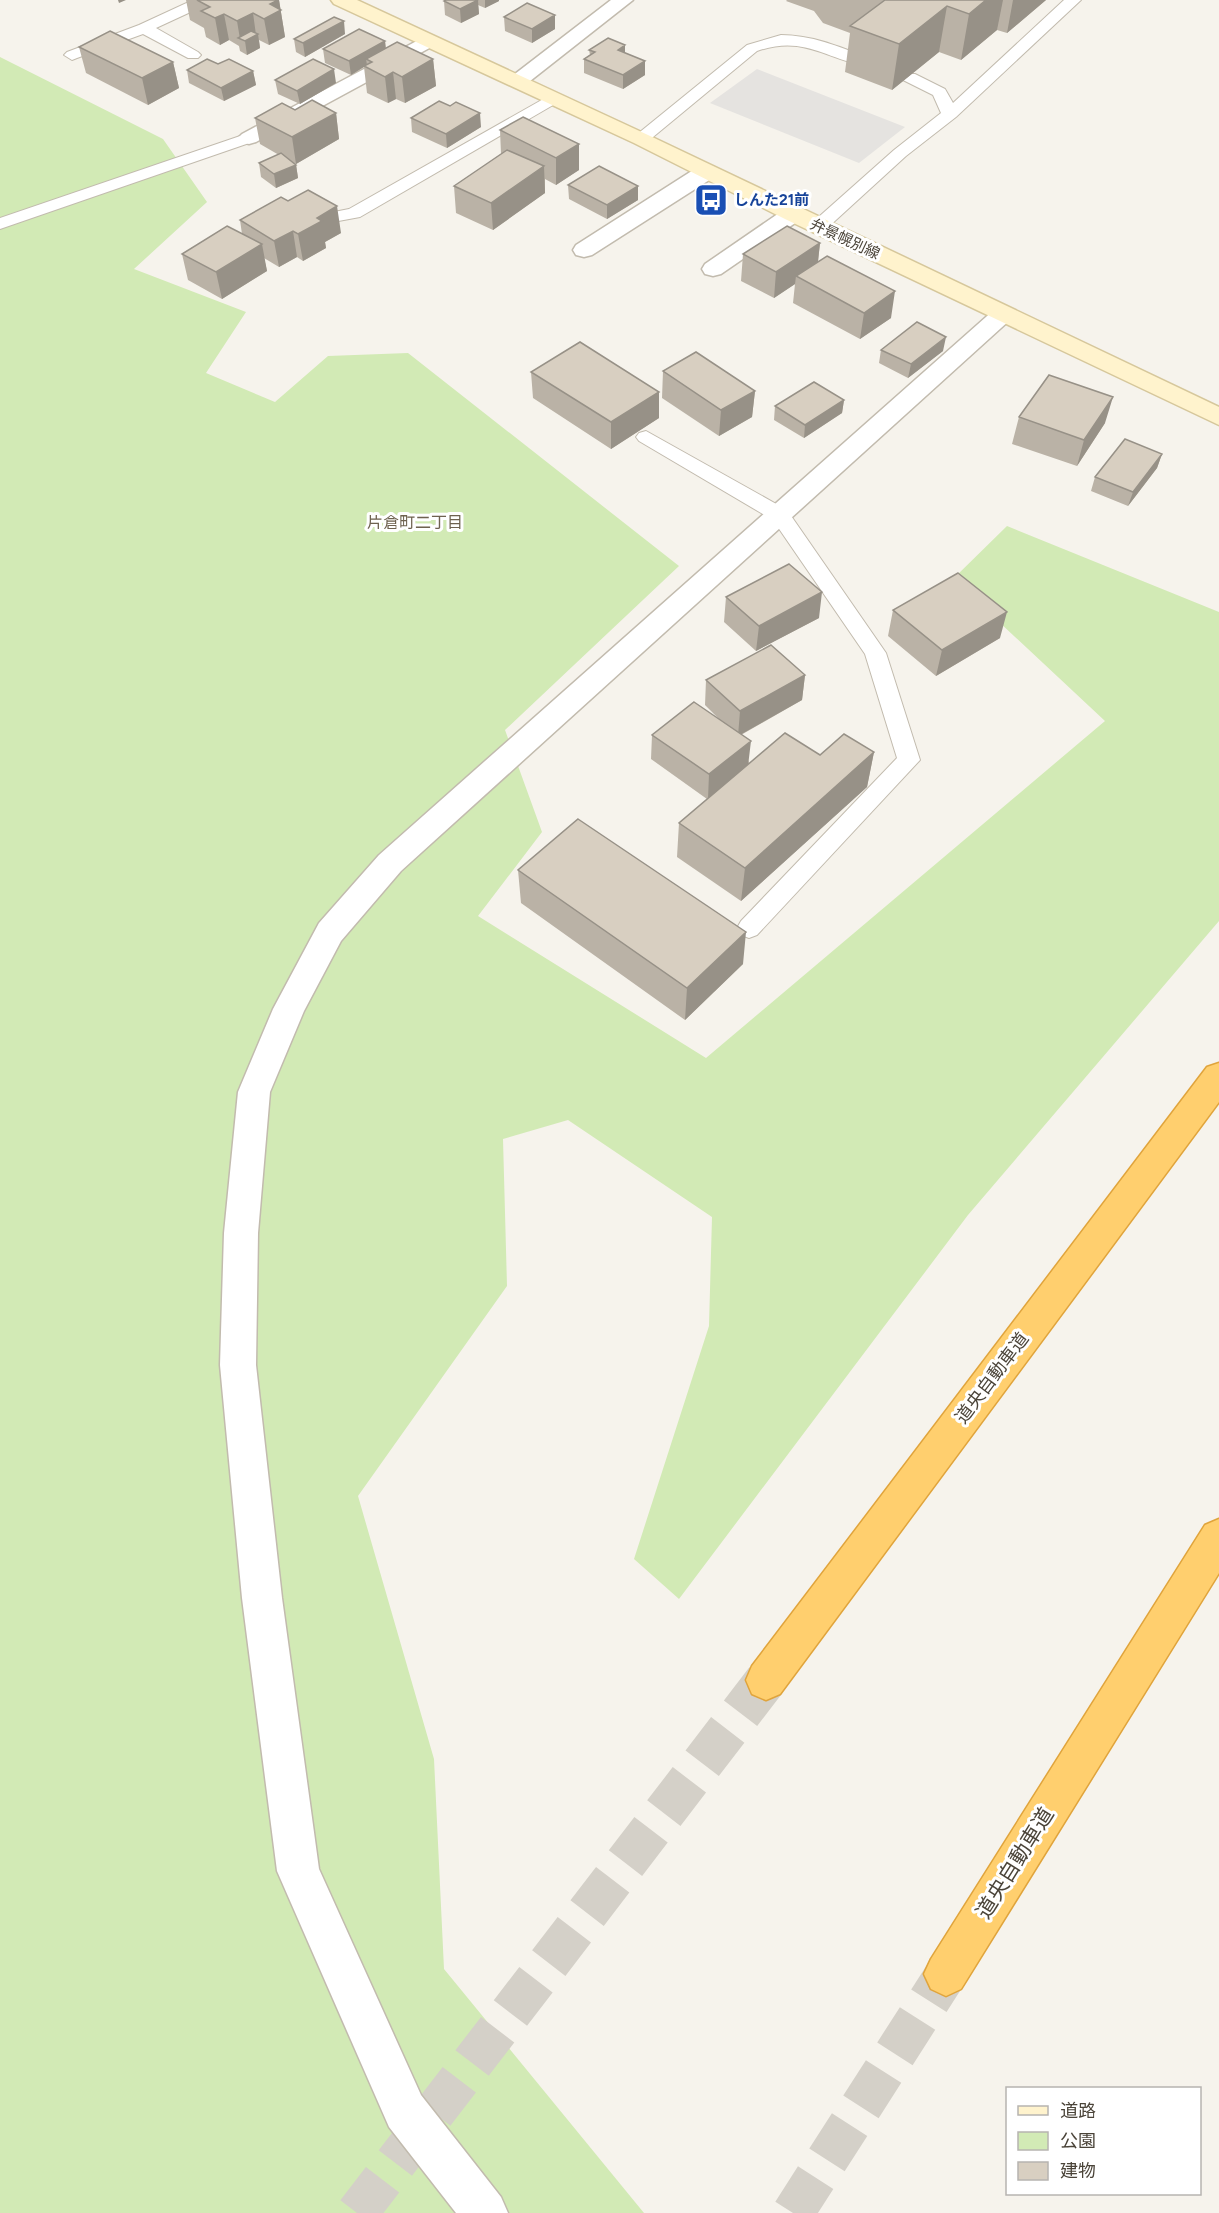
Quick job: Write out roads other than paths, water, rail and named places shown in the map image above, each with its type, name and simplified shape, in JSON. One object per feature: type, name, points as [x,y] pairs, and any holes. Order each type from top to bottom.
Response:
[{"type":"highway","name":"道央自動車道","points":[[766,1680],[1219,1077]]},
{"type":"highway","name":"道央自動車道","points":[[946,1974],[1219,1538]]},
{"type":"main road","name":"弁景幌別線","points":[[341,0],[641,139],[1219,417]]},
{"type":"street","points":[[518,81],[623,0]]},
{"type":"street","points":[[249,138],[428,41]]},
{"type":"street","points":[[584,250],[706,172]]},
{"type":"street","points":[[713,269],[793,214]]},
{"type":"street","points":[[485,2213],[405,2111],[298,1870],[262,1598],[238,1365],[242,1233],[254,1092],[289,1009],[330,932],[390,863],[1003,314]]},
{"type":"lane","points":[[72,56],[144,28],[205,0]]},
{"type":"lane","points":[[819,226],[900,153],[950,114],[1073,0]]},
{"type":"lane","points":[[144,28],[193,55]]},
{"type":"lane","points":[[641,139],[752,48],[768,40],[798,39],[860,60]]},
{"type":"lane","points":[[909,77],[939,92],[950,114]]},
{"type":"lane","points":[[285,213],[303,206],[333,217],[354,213],[554,98]]},
{"type":"lane","points":[[0,224],[249,138]]},
{"type":"lane","points":[[646,437],[780,515],[875,653],[909,760],[749,928]]},
{"type":"tunnel","points":[[357,2213],[766,1680]]},
{"type":"tunnel","points":[[793,2213],[946,1974]]},
{"type":"place","name":"しんた21前","points":[[711,200]]},
{"type":"district","name":"片倉町二丁目","points":[[415,522]]}]
